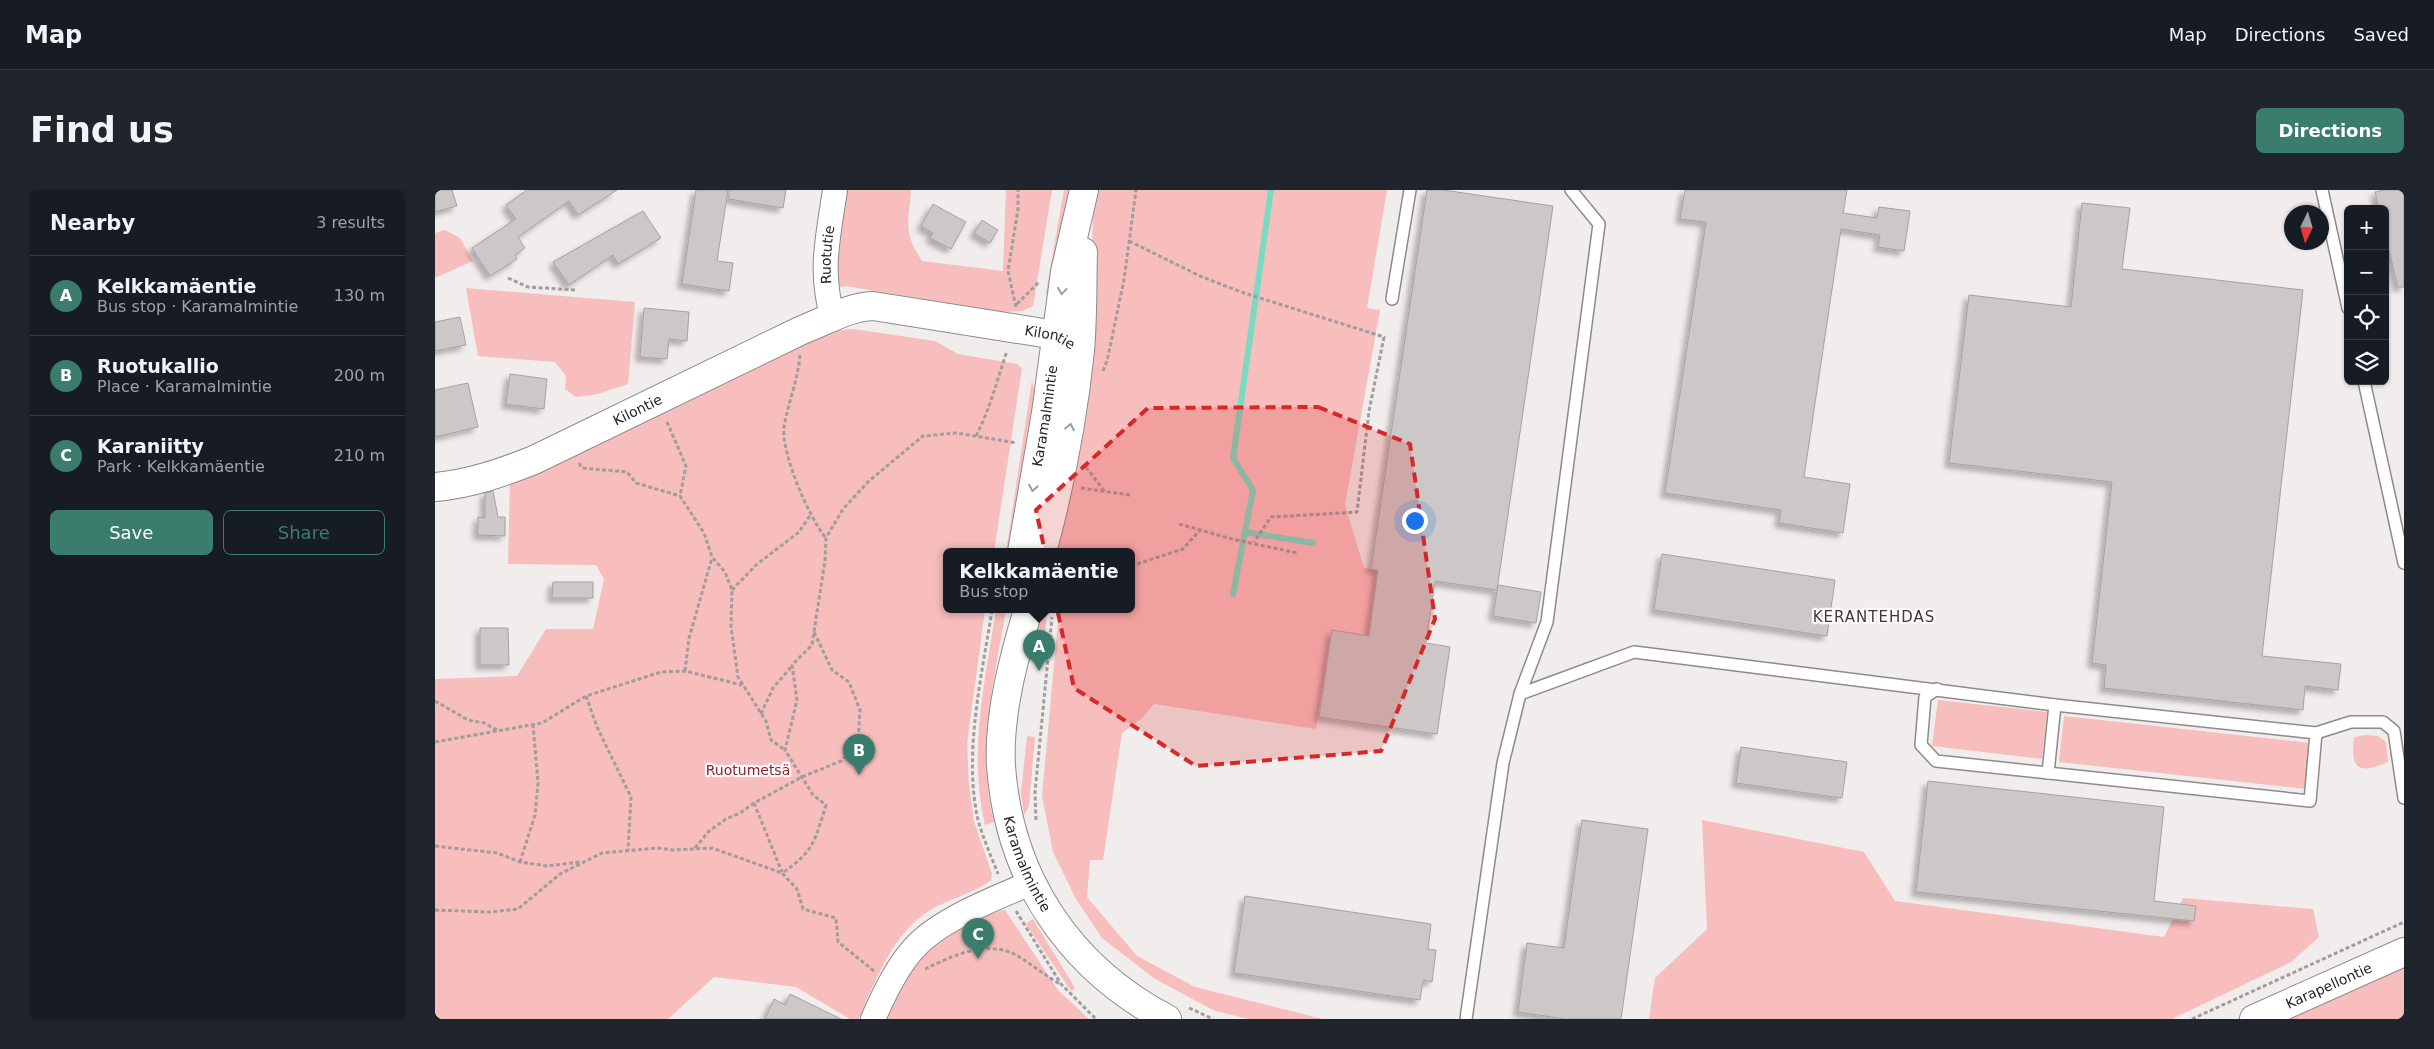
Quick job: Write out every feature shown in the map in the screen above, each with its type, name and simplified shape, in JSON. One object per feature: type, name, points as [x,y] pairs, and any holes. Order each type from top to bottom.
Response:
[{"type":"street","name":"Ruotutie","points":[[833,319],[826,295],[824,277],[835,190]]},
{"type":"street","name":"Karamalmintie","points":[[1023,548],[1046,413],[1065,272],[1084,191]]},
{"type":"street","name":"Karamalmintie","points":[[1043,548],[1059,485],[1072,414],[1080,349],[1084,191]]},
{"type":"street","name":"Kilontie","points":[[435,487],[469,482],[534,460],[802,330],[833,319],[856,306],[873,306],[1080,349]]},
{"type":"street","name":"Kilontie","points":[[833,319],[869,321],[1008,345],[1054,344]]},
{"type":"street","name":"Karamalmintie","points":[[1015,613],[1015,654]]},
{"type":"street","name":"Karamalmintie","points":[[1028,613],[1015,654],[1004,717],[1001,765],[1011,826],[1031,883],[1050,918],[1081,956],[1105,979],[1140,1005],[1175,1012]]},
{"type":"street","points":[[873,1019],[886,988],[918,944],[945,925],[1006,893],[1031,883]]},
{"type":"street","name":"Karapellontie","points":[[2254,1019],[2404,952]]},
{"type":"lane","points":[[1392,299],[1410,190]]},
{"type":"lane","points":[[1465,1019],[1503,763],[1520,694],[1547,622],[1599,224],[1571,190]]},
{"type":"lane","points":[[2322,190],[2345,295]]},
{"type":"lane","points":[[2365,385],[2404,563]]},
{"type":"lane","points":[[1520,694],[1634,652],[2055,705],[2316,733],[2351,722],[2383,722],[2394,731],[2404,798]]},
{"type":"lane","points":[[1937,689],[1925,697],[1921,746],[1936,760],[2310,801],[2316,733]]},
{"type":"lane","points":[[2048,773],[2055,705]]},
{"type":"path","points":[[1017,314],[1009,271],[1018,208],[1018,190]]},
{"type":"path","points":[[1101,377],[1107,361],[1124,280],[1136,190]]},
{"type":"path","points":[[1129,241],[1199,276],[1241,292],[1384,337],[1369,411],[1357,512],[1271,517],[1254,542]]},
{"type":"path","points":[[1008,310],[1044,276]]},
{"type":"path","points":[[509,278],[528,287],[575,290]]},
{"type":"path","points":[[802,330],[799,369],[784,428],[786,456],[811,514],[826,538]]},
{"type":"path","points":[[976,436],[988,412],[990,399],[1008,345]]},
{"type":"path","points":[[655,401],[686,466],[680,496]]},
{"type":"path","points":[[761,714],[773,688],[812,645],[825,560],[826,538],[843,508],[869,481],[923,436],[956,433],[1017,443]]},
{"type":"path","points":[[582,468],[627,472],[636,483],[680,496],[704,532],[712,557],[725,572],[731,590],[731,626],[738,677],[766,721],[771,740],[785,750],[813,795],[826,805],[815,842],[802,860],[782,873]]},
{"type":"path","points":[[1059,485],[1129,496]]},
{"type":"path","points":[[731,590],[755,565],[799,532],[811,514]]},
{"type":"path","points":[[1179,524],[1232,539],[1254,542],[1297,553]]},
{"type":"path","points":[[1135,565],[1183,549],[1200,530]]},
{"type":"path","points":[[685,671],[689,638],[712,557]]},
{"type":"path","points":[[1038,826],[1035,792],[1053,613]]},
{"type":"path","points":[[695,849],[709,831],[754,803],[802,777],[841,761],[858,743],[860,710],[849,682],[832,670],[814,632]]},
{"type":"path","points":[[785,750],[797,700],[792,666]]},
{"type":"path","points":[[435,742],[542,723],[585,696],[661,672],[685,671],[742,686]]},
{"type":"path","points":[[585,696],[597,727],[631,797],[628,851]]},
{"type":"path","points":[[435,701],[468,720],[484,723],[499,731]]},
{"type":"path","points":[[520,862],[535,815],[538,783],[533,725]]},
{"type":"path","points":[[754,803],[782,873],[797,889],[803,909],[836,918],[838,942],[881,975]]},
{"type":"path","points":[[435,846],[497,852],[520,862],[547,866],[583,861]]},
{"type":"path","points":[[435,910],[490,912],[518,909],[560,874],[602,853],[657,848],[711,848],[782,873]]},
{"type":"path","points":[[1006,893],[1020,921],[1061,984],[1096,1019]]},
{"type":"path","points":[[2193,1019],[2404,922]]},
{"type":"path","points":[[921,971],[973,950],[985,948],[1014,954],[1040,973],[1061,984]]},
{"type":"path","points":[[1175,1012],[1213,1019]]},
{"type":"highlighted area","points":[[1318,407],[1410,444],[1435,619],[1381,751],[1196,766],[1074,688],[1036,510],[1148,408]]},
{"type":"green space","points":[[845,190],[911,190],[908,219],[909,234],[922,261],[1003,271],[1006,190],[1052,190],[1033,306],[1022,311],[1001,312],[846,286],[834,288]]},
{"type":"green space","points":[[1064,190],[1069,190],[1052,294],[1046,293]]},
{"type":"green space","points":[[1094,190],[1387,190],[1367,308],[1380,310],[1345,505],[1364,568],[1378,570],[1369,636],[1332,630],[1316,729],[1154,704],[1142,718],[1122,733],[1103,860],[1090,860],[1087,897],[1137,956],[1195,987],[1323,1019],[1249,1019],[1215,1011],[1155,979],[1102,938],[1076,899],[1053,852],[1042,796],[1059,613],[1135,613],[1135,548],[1050,548],[1090,301]]},
{"type":"green space","points":[[445,230],[460,238],[473,261],[435,278],[435,233]]},
{"type":"green space","points":[[466,288],[635,302],[628,384],[598,394],[576,397],[565,389],[566,376],[555,362],[478,356]]},
{"type":"green space","name":"Ruotumetsä","points":[[853,329],[935,341],[958,354],[1017,364],[1022,368],[995,548],[943,548],[943,613],[985,613],[967,744],[969,785],[974,821],[992,874],[991,880],[985,885],[932,909],[907,930],[887,958],[859,1019],[850,1019],[796,987],[714,977],[668,1019],[435,1019],[435,679],[517,676],[546,629],[593,629],[604,579],[596,565],[508,564],[510,481],[758,363],[833,331]]},
{"type":"green space","points":[[1032,380],[1035,393],[1015,548],[1007,548]]},
{"type":"green space","points":[[996,613],[1005,613],[992,689],[987,742],[989,796],[994,822],[985,825],[978,771],[978,744],[983,690]]},
{"type":"green space","points":[[1035,613],[1047,613],[1043,656],[1035,655]]},
{"type":"green space","points":[[1938,700],[2047,712],[2042,759],[1932,746]]},
{"type":"green space","points":[[2064,716],[2311,743],[2306,789],[2059,762]]},
{"type":"green space","points":[[2365,735],[2378,736],[2386,742],[2388,762],[2369,768],[2358,766],[2353,756],[2354,737]]},
{"type":"green space","points":[[1027,736],[1035,737],[1029,806],[1024,815],[1021,793]]},
{"type":"green space","points":[[1702,820],[1864,852],[1895,901],[2164,937],[2183,898],[2313,909],[2319,937],[2291,962],[2172,1019],[1649,1019],[1655,978],[1707,929]]},
{"type":"green space","points":[[1005,910],[1058,990],[1089,1019],[882,1019],[902,981],[930,949],[964,925],[984,916]]},
{"type":"green space","points":[[1033,919],[1075,988],[1071,991],[1026,924]]},
{"type":"green space","points":[[2404,965],[2404,1019],[2284,1019]]},
{"type":"building","points":[[435,190],[452,190],[457,206],[435,212]]},
{"type":"building","points":[[527,190],[617,190],[578,215],[569,201],[518,237],[525,248],[515,255],[517,259],[490,276],[472,248],[516,219],[506,205]]},
{"type":"building","points":[[696,190],[728,190],[717,261],[733,263],[729,291],[682,284]]},
{"type":"building","points":[[729,190],[786,190],[783,208],[729,199]]},
{"type":"building","points":[[1427,190],[1443,190],[1553,206],[1497,590],[1435,581],[1426,643],[1450,647],[1437,734],[1319,717],[1332,630],[1369,636],[1378,570],[1371,569]]},
{"type":"building","points":[[1685,190],[1847,190],[1843,213],[1877,218],[1879,207],[1910,211],[1904,251],[1878,247],[1880,235],[1841,229],[1804,477],[1850,484],[1843,533],[1779,523],[1781,510],[1665,493],[1706,222],[1680,219]]},
{"type":"building","points":[[2404,190],[2404,287],[2398,287],[2389,251],[2389,205],[2378,205],[2375,192]]},
{"type":"building","points":[[2082,203],[2130,208],[2122,269],[2303,290],[2262,656],[2341,664],[2338,690],[2305,686],[2303,710],[2104,688],[2106,665],[2092,663],[2112,482],[1949,463],[1969,295],[2071,307]]},
{"type":"building","points":[[933,204],[966,222],[951,249],[930,238],[933,233],[921,226]]},
{"type":"building","points":[[643,211],[661,238],[618,264],[613,255],[569,285],[553,262]]},
{"type":"building","points":[[982,220],[998,230],[990,243],[974,233]]},
{"type":"building","points":[[644,308],[689,312],[687,341],[669,339],[667,359],[640,357]]},
{"type":"building","points":[[460,317],[466,345],[435,351],[435,322]]},
{"type":"building","points":[[510,374],[547,379],[544,409],[506,404]]},
{"type":"building","points":[[468,383],[478,427],[435,437],[435,390]]},
{"type":"building","points":[[493,491],[498,517],[505,517],[505,536],[478,535],[478,517],[485,518],[485,493]]},
{"type":"building","points":[[1662,554],[1835,580],[1827,636],[1654,610]]},
{"type":"building","points":[[553,582],[593,582],[593,598],[552,598]]},
{"type":"building","points":[[1498,585],[1541,592],[1536,623],[1493,616]]},
{"type":"building","points":[[480,628],[508,628],[509,665],[480,665]]},
{"type":"building","points":[[1741,747],[1847,762],[1842,798],[1736,783]]},
{"type":"building","points":[[1928,781],[2164,807],[2154,901],[2196,906],[2194,921],[1916,892]]},
{"type":"building","points":[[1582,820],[1648,829],[1621,1019],[1565,1019],[1518,1012],[1527,943],[1564,948]]},
{"type":"building","points":[[1245,896],[1431,924],[1428,949],[1436,950],[1432,982],[1423,980],[1420,1000],[1234,973]]},
{"type":"building","points":[[790,994],[841,1019],[765,1019],[774,999],[785,1005]]},
{"type":"waterway","points":[[1233,594],[1253,490],[1233,458],[1271,190]]},
{"type":"waterway","points":[[1245,532],[1313,543]]},
{"type":"place","name":"Kelkkamäentie","points":[[1039,671]]},
{"type":"place","name":"Ruotukallio","points":[[859,775]]},
{"type":"place","name":"Karaniitty","points":[[978,959]]},
{"type":"district","name":"KERANTEHDAS","points":[[1874,617]]}]
